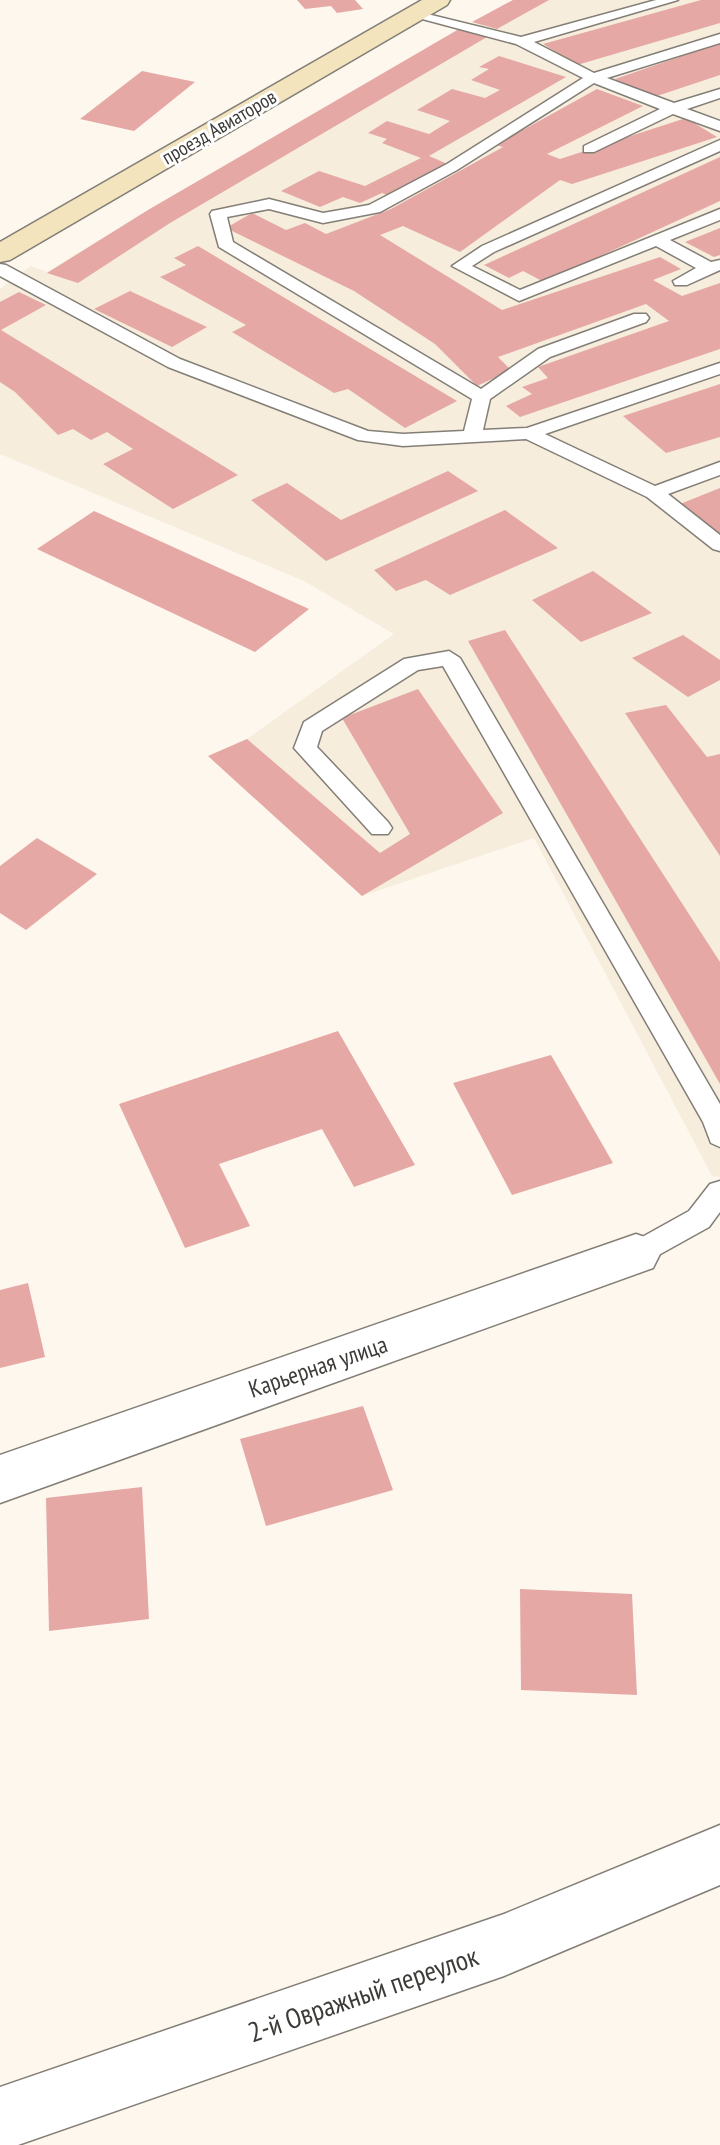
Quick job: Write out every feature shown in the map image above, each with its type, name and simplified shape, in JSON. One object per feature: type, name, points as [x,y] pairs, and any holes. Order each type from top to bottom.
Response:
[{"type":"street","name":"проезд Авиаторов","points":[[0,254],[439,0]]},
{"type":"street","name":"Карьерная улица","points":[[0,1479],[636,1254]]},
{"type":"street","name":"2-й Овражный переулок","points":[[0,2119],[504,1945],[720,1855]]},
{"type":"lane","points":[[521,41],[671,0]]},
{"type":"lane","points":[[416,13],[521,41],[593,78],[720,126]]},
{"type":"lane","points":[[482,397],[225,244],[218,214],[269,204],[323,218],[374,209],[452,167],[593,78],[720,38]]},
{"type":"lane","points":[[589,149],[671,109],[720,93]]},
{"type":"lane","points":[[720,145],[488,249],[460,266],[519,296],[720,214]]},
{"type":"lane","points":[[655,239],[715,266]]},
{"type":"lane","points":[[681,281],[715,266]]},
{"type":"lane","points":[[0,269],[174,363],[365,436],[403,440],[529,433],[720,368]]},
{"type":"lane","points":[[472,436],[482,397],[544,353],[640,318]]},
{"type":"lane","points":[[529,433],[654,493],[720,545]]},
{"type":"lane","points":[[654,493],[720,468]]},
{"type":"lane","points":[[380,828],[305,748],[312,727],[412,664],[449,658],[716,1121],[720,1136]]},
{"type":"lane","points":[[636,1254],[699,1219],[720,1192]]},
{"type":"shaded area","points":[[513,0],[720,0],[720,1177],[712,1176],[534,838],[362,896],[208,756],[247,739],[394,634],[304,581],[0,454],[0,289],[31,266],[47,272],[148,210]]},
{"type":"building","points":[[297,0],[355,0],[363,9],[337,13],[331,6],[305,9]]},
{"type":"building","points":[[513,0],[549,0],[497,29],[472,22]]},
{"type":"building","points":[[701,0],[720,0],[720,23],[577,65],[543,44]]},
{"type":"building","points":[[459,29],[487,37],[170,223],[78,283],[47,273],[148,210]]},
{"type":"building","points":[[720,43],[720,75],[651,98],[615,79]]},
{"type":"building","points":[[499,56],[566,77],[429,156],[450,165],[392,197],[382,193],[360,203],[343,197],[320,207],[281,191],[319,171],[365,186],[421,158],[382,143],[387,139],[368,133],[387,121],[429,134],[450,121],[417,110],[452,89],[485,98],[500,90],[471,80],[489,69],[479,67]]},
{"type":"building","points":[[142,71],[195,82],[134,131],[80,119]]},
{"type":"building","points":[[597,89],[643,106],[547,154],[560,159],[686,118],[717,137],[572,184],[560,180],[460,252],[403,226],[380,235],[502,310],[660,257],[681,269],[653,280],[682,296],[720,283],[720,349],[520,417],[506,406],[532,394],[522,387],[548,378],[538,367],[669,321],[646,304],[498,357],[511,370],[477,386],[435,344],[354,291],[226,228],[252,213],[286,230],[305,223],[326,234],[391,209],[503,147],[496,145]]},
{"type":"building","points":[[720,157],[720,201],[544,282],[523,271],[509,278],[484,265]]},
{"type":"building","points":[[720,228],[720,255],[714,257],[685,242]]},
{"type":"building","points":[[198,246],[457,401],[405,428],[348,389],[334,393],[232,332],[246,325],[160,277],[186,265],[174,258]]},
{"type":"building","points":[[130,291],[207,327],[172,347],[94,309]]},
{"type":"building","points":[[19,292],[46,305],[1,330],[238,475],[173,509],[103,464],[133,449],[107,432],[91,440],[73,429],[58,435],[15,392],[0,382],[0,302]]},
{"type":"building","points":[[720,384],[720,437],[666,453],[623,416]]},
{"type":"building","points":[[448,471],[478,491],[326,561],[251,500],[287,483],[341,520]]},
{"type":"building","points":[[720,488],[720,534],[680,504]]},
{"type":"building","points":[[505,510],[558,548],[450,595],[426,580],[396,591],[374,570]]},
{"type":"building","points":[[94,511],[309,609],[255,652],[37,549]]},
{"type":"building","points":[[593,571],[652,613],[581,642],[532,600]]},
{"type":"building","points":[[505,630],[720,962],[720,1084],[468,641]]},
{"type":"building","points":[[683,635],[720,660],[720,680],[688,697],[632,658]]},
{"type":"building","points":[[418,689],[503,813],[362,896],[208,756],[247,739],[380,853],[410,834],[342,718]]},
{"type":"building","points":[[666,705],[707,757],[720,754],[720,856],[625,713]]},
{"type":"building","points":[[37,838],[97,874],[26,930],[0,913],[0,866]]},
{"type":"building","points":[[338,1031],[415,1165],[354,1187],[322,1129],[219,1164],[250,1226],[185,1248],[119,1104]]},
{"type":"building","points":[[551,1055],[613,1163],[512,1195],[453,1083]]},
{"type":"building","points":[[28,1283],[45,1357],[0,1368],[0,1290]]},
{"type":"building","points":[[363,1406],[393,1490],[266,1526],[240,1439]]},
{"type":"building","points":[[142,1487],[149,1619],[49,1631],[46,1498]]},
{"type":"building","points":[[520,1589],[632,1594],[637,1695],[521,1690]]}]
